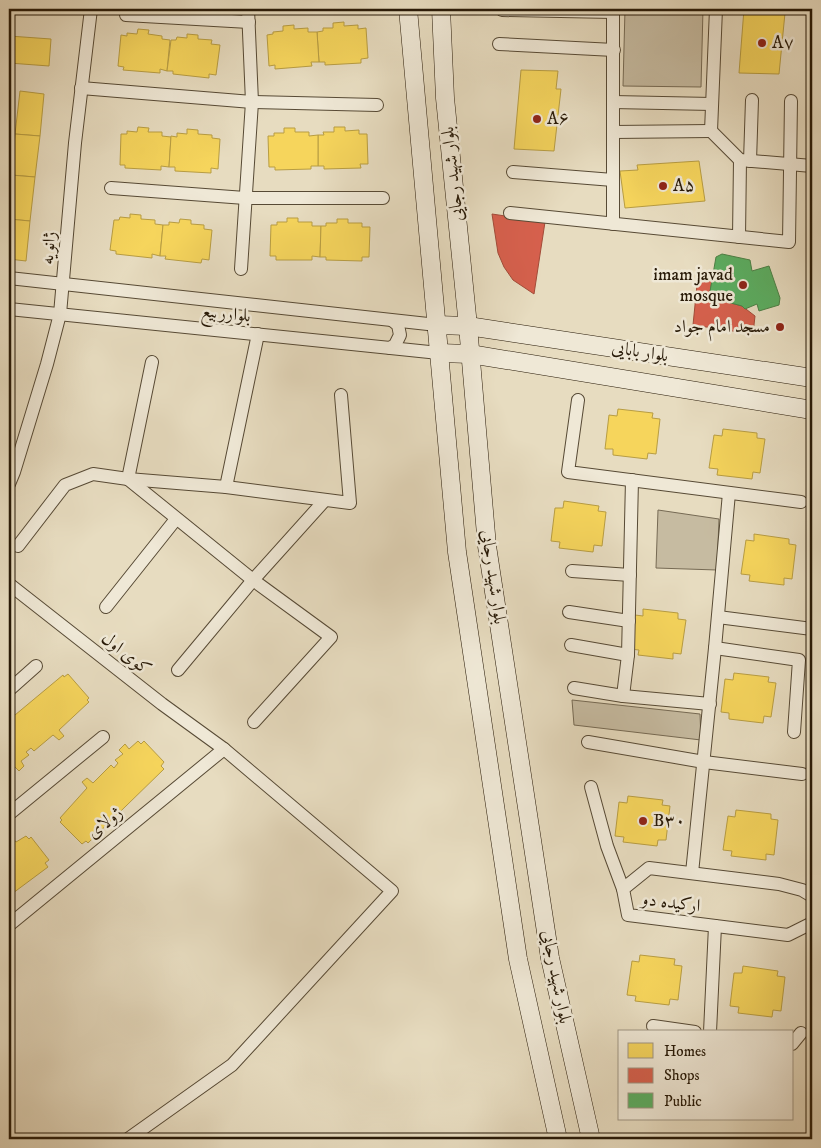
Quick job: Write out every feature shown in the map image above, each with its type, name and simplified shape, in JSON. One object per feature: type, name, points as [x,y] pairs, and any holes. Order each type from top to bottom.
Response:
[{"type":"main road","name":"بلوار شهید رجایی","points":[[408,9],[457,552],[518,959],[558,1139]]},
{"type":"main road","name":"بلوار شهید رجایی","points":[[441,9],[445,98],[468,326],[487,546],[550,958],[591,1139]]},
{"type":"main road","name":"بلوار بابایی","points":[[437,325],[468,326],[812,378]]},
{"type":"main road","points":[[518,362],[513,354],[513,348],[514,342],[522,334]]},
{"type":"main road","name":"بلوار بابایی","points":[[439,353],[470,354],[812,410]]},
{"type":"street","name":"ژانویه","points":[[9,484],[44,373],[60,314],[75,142],[91,9]]},
{"type":"street","points":[[241,269],[252,102],[248,9]]},
{"type":"street","points":[[711,131],[716,9]]},
{"type":"street","points":[[502,10],[613,10],[613,224]]},
{"type":"street","points":[[126,15],[249,22]]},
{"type":"street","points":[[499,44],[614,50]]},
{"type":"street","points":[[81,88],[252,102],[377,105]]},
{"type":"street","points":[[739,237],[752,100]]},
{"type":"street","points":[[510,212],[789,242],[791,101]]},
{"type":"street","points":[[613,102],[712,104]]},
{"type":"street","points":[[613,132],[711,131],[745,161],[812,166]]},
{"type":"street","points":[[512,172],[613,180]]},
{"type":"street","points":[[111,188],[245,198],[383,198]]},
{"type":"street","name":"بلوارربیع","points":[[9,278],[437,325]]},
{"type":"street","name":"بلوارربیع","points":[[9,309],[439,353]]},
{"type":"street","points":[[390,348],[395,345],[400,336],[398,325],[393,321]]},
{"type":"street","points":[[226,487],[258,334]]},
{"type":"street","points":[[128,479],[152,362]]},
{"type":"street","points":[[18,546],[65,485],[93,474],[128,479],[226,487],[350,503],[341,395]]},
{"type":"street","points":[[578,400],[568,472],[801,502]]},
{"type":"street","points":[[128,479],[253,580],[331,637],[254,722]]},
{"type":"street","points":[[623,696],[628,655],[632,480]]},
{"type":"street","points":[[692,874],[729,493]]},
{"type":"street","points":[[178,670],[253,580],[326,500]]},
{"type":"street","points":[[106,606],[176,519]]},
{"type":"street","points":[[572,571],[630,574]]},
{"type":"street","name":"کوی اول","points":[[9,584],[162,704],[224,749],[392,892],[232,1066],[128,1139]]},
{"type":"street","points":[[569,612],[628,621]]},
{"type":"street","points":[[718,617],[812,629]]},
{"type":"street","points":[[571,645],[628,655]]},
{"type":"street","points":[[715,648],[799,660],[794,732]]},
{"type":"street","points":[[9,690],[36,666]]},
{"type":"street","points":[[574,688],[623,696],[710,704]]},
{"type":"street","points":[[9,814],[103,737]]},
{"type":"street","points":[[588,742],[704,762],[802,774]]},
{"type":"street","name":"ژولای","points":[[9,925],[224,749]]},
{"type":"street","points":[[591,787],[607,846],[623,889]]},
{"type":"street","name":"ارکیده دو","points":[[812,896],[802,890],[779,884],[649,868],[623,889],[628,915],[788,935],[812,923]]},
{"type":"street","points":[[710,1030],[715,926]]},
{"type":"street","points":[[653,1026],[681,1030]]},
{"type":"street","points":[[794,1042],[801,1033]]},
{"type":"shaded area","points":[[625,9],[703,9],[701,87],[623,86]]},
{"type":"shaded area","points":[[658,510],[719,519],[717,570],[656,568]]},
{"type":"shaded area","points":[[572,700],[700,714],[701,740],[574,725]]},
{"type":"building: Homes","name":"A۷","points":[[744,9],[781,9],[781,12],[785,13],[779,74],[739,73]]},
{"type":"building: Homes","points":[[344,22],[344,26],[358,25],[358,29],[366,28],[368,58],[361,59],[361,63],[325,65],[325,62],[319,62],[317,32],[323,31],[323,28],[333,28],[333,23]]},
{"type":"building: Homes","points":[[294,25],[294,29],[308,28],[308,32],[317,32],[319,62],[311,62],[312,66],[275,69],[275,65],[269,66],[267,35],[283,31],[283,26]]},
{"type":"building: Homes","points":[[138,29],[149,30],[148,34],[162,36],[162,39],[170,40],[167,71],[160,69],[160,73],[123,70],[124,67],[118,66],[121,35],[127,36],[127,33],[137,34]]},
{"type":"building: Homes","points":[[187,34],[198,35],[198,39],[212,40],[211,44],[220,45],[216,75],[209,74],[209,78],[173,74],[173,71],[167,71],[171,40],[176,40],[177,37],[187,38]]},
{"type":"building: Homes","points":[[9,36],[51,39],[49,66],[9,63]]},
{"type":"building: Homes","name":"A۶","points":[[521,70],[558,71],[556,89],[561,89],[554,151],[514,149]]},
{"type":"building: Homes","points":[[20,91],[44,94],[40,136],[15,134]]},
{"type":"building: Homes","points":[[138,127],[149,128],[148,132],[162,132],[162,136],[171,137],[169,167],[161,166],[161,170],[125,168],[125,165],[120,165],[121,134],[127,134],[127,131],[137,132]]},
{"type":"building: Homes","points":[[334,127],[345,127],[345,131],[359,130],[359,134],[367,134],[368,164],[360,164],[361,168],[324,169],[324,166],[318,166],[318,135],[324,135],[323,132],[334,132]]},
{"type":"building: Homes","points":[[284,128],[295,128],[295,132],[309,132],[309,136],[318,135],[318,166],[311,166],[311,169],[275,170],[275,167],[269,167],[268,136],[274,136],[274,133],[284,133]]},
{"type":"building: Homes","points":[[187,129],[198,130],[198,134],[212,135],[212,138],[220,139],[218,169],[211,168],[211,173],[175,171],[175,167],[169,167],[171,136],[177,137],[177,133],[187,134]]},
{"type":"building: Homes","points":[[15,134],[40,136],[35,177],[11,175]]},
{"type":"building: Homes","name":"A۵","points":[[699,161],[705,201],[625,208],[620,171],[638,170],[637,165]]},
{"type":"building: Homes","points":[[11,175],[35,177],[30,221],[9,219]]},
{"type":"building: Homes","points":[[130,214],[141,215],[141,219],[155,220],[155,224],[163,225],[160,256],[152,254],[152,258],[116,254],[116,251],[110,250],[114,220],[119,220],[120,217],[130,218]]},
{"type":"building: Homes","points":[[287,218],[298,218],[298,222],[312,222],[312,226],[321,226],[320,257],[312,256],[312,260],[276,260],[276,256],[270,256],[271,225],[277,225],[277,222],[287,222]]},
{"type":"building: Homes","points":[[9,219],[30,221],[26,261],[9,259]]},
{"type":"building: Homes","points":[[180,219],[191,220],[191,224],[204,225],[204,229],[212,230],[209,260],[202,259],[201,263],[165,259],[166,256],[160,256],[163,225],[169,225],[169,222],[179,223]]},
{"type":"building: Homes","points":[[337,219],[348,219],[348,223],[362,223],[362,227],[370,227],[369,257],[362,257],[362,261],[326,260],[326,257],[320,257],[321,226],[326,226],[326,223],[337,223]]},
{"type":"building: Homes","points":[[618,409],[653,413],[652,418],[660,419],[656,454],[648,453],[647,459],[613,455],[613,449],[605,449],[609,415],[617,416]]},
{"type":"building: Homes","points":[[723,429],[757,433],[757,438],[765,439],[760,473],[753,472],[752,479],[717,475],[718,469],[709,468],[714,435],[722,436]]},
{"type":"building: Homes","points":[[564,501],[599,506],[598,511],[606,512],[602,546],[594,545],[593,552],[559,548],[560,542],[551,541],[555,508],[563,508]]},
{"type":"building: Homes","points":[[754,534],[789,539],[789,544],[796,545],[792,579],[784,578],[784,585],[749,581],[750,575],[741,574],[746,540],[754,541]]},
{"type":"building: Homes","points":[[643,609],[678,613],[678,619],[686,620],[681,654],[673,653],[673,659],[638,655],[639,650],[630,649],[635,615],[643,616]]},
{"type":"building: Homes","points":[[734,673],[769,677],[768,682],[776,683],[771,717],[764,716],[763,723],[729,719],[729,713],[721,712],[725,679],[733,680]]},
{"type":"building: Homes","points":[[68,674],[89,698],[87,700],[89,702],[59,730],[64,736],[59,740],[53,735],[34,751],[31,748],[26,752],[29,755],[21,761],[24,766],[19,771],[14,766],[9,770],[9,720],[63,675],[64,677]]},
{"type":"building: Homes","points":[[138,741],[141,744],[144,741],[164,762],[161,766],[164,769],[88,843],[86,841],[82,844],[60,822],[62,820],[60,818],[87,788],[82,782],[87,778],[93,783],[111,765],[114,768],[118,763],[115,760],[123,754],[119,750],[125,744],[129,749]]},
{"type":"building: Homes","name":"B۳۰","points":[[628,796],[663,800],[662,805],[670,806],[666,840],[658,840],[657,846],[623,842],[624,837],[615,836],[619,802],[627,803]]},
{"type":"building: Homes","points":[[736,810],[771,814],[771,819],[778,820],[774,855],[766,854],[766,860],[731,856],[732,851],[723,850],[728,816],[735,817]]},
{"type":"building: Homes","points":[[26,836],[29,839],[31,837],[49,860],[45,863],[48,867],[9,896],[9,840],[12,837],[16,842]]},
{"type":"building: Homes","points":[[640,955],[675,959],[674,965],[682,966],[678,1000],[670,999],[669,1005],[635,1001],[636,996],[627,995],[632,961],[639,962]]},
{"type":"building: Homes","points":[[743,966],[778,971],[777,976],[785,977],[781,1011],[773,1010],[772,1017],[738,1013],[739,1007],[730,1006],[734,973],[742,973]]},
{"type":"building: Shops","points":[[492,214],[545,222],[534,294],[513,280],[504,267],[498,253]]},
{"type":"building: Shops","points":[[698,275],[713,277],[709,297],[742,306],[755,316],[753,334],[693,325]]},
{"type":"building: Public","name":"imam javad mosque","points":[[722,254],[750,260],[752,271],[769,266],[780,298],[779,305],[759,311],[757,304],[745,309],[742,306],[709,297],[716,257]]},
{"type":"place","name":"A۷","points":[[762,43]]},
{"type":"place","name":"A۶","points":[[537,119]]},
{"type":"place","name":"A۵","points":[[663,186]]},
{"type":"place","name":"imam javad mosque","points":[[743,285]]},
{"type":"place","name":"مسجد امام جواد","points":[[780,327]]},
{"type":"place","name":"B۳۰","points":[[643,821]]}]
